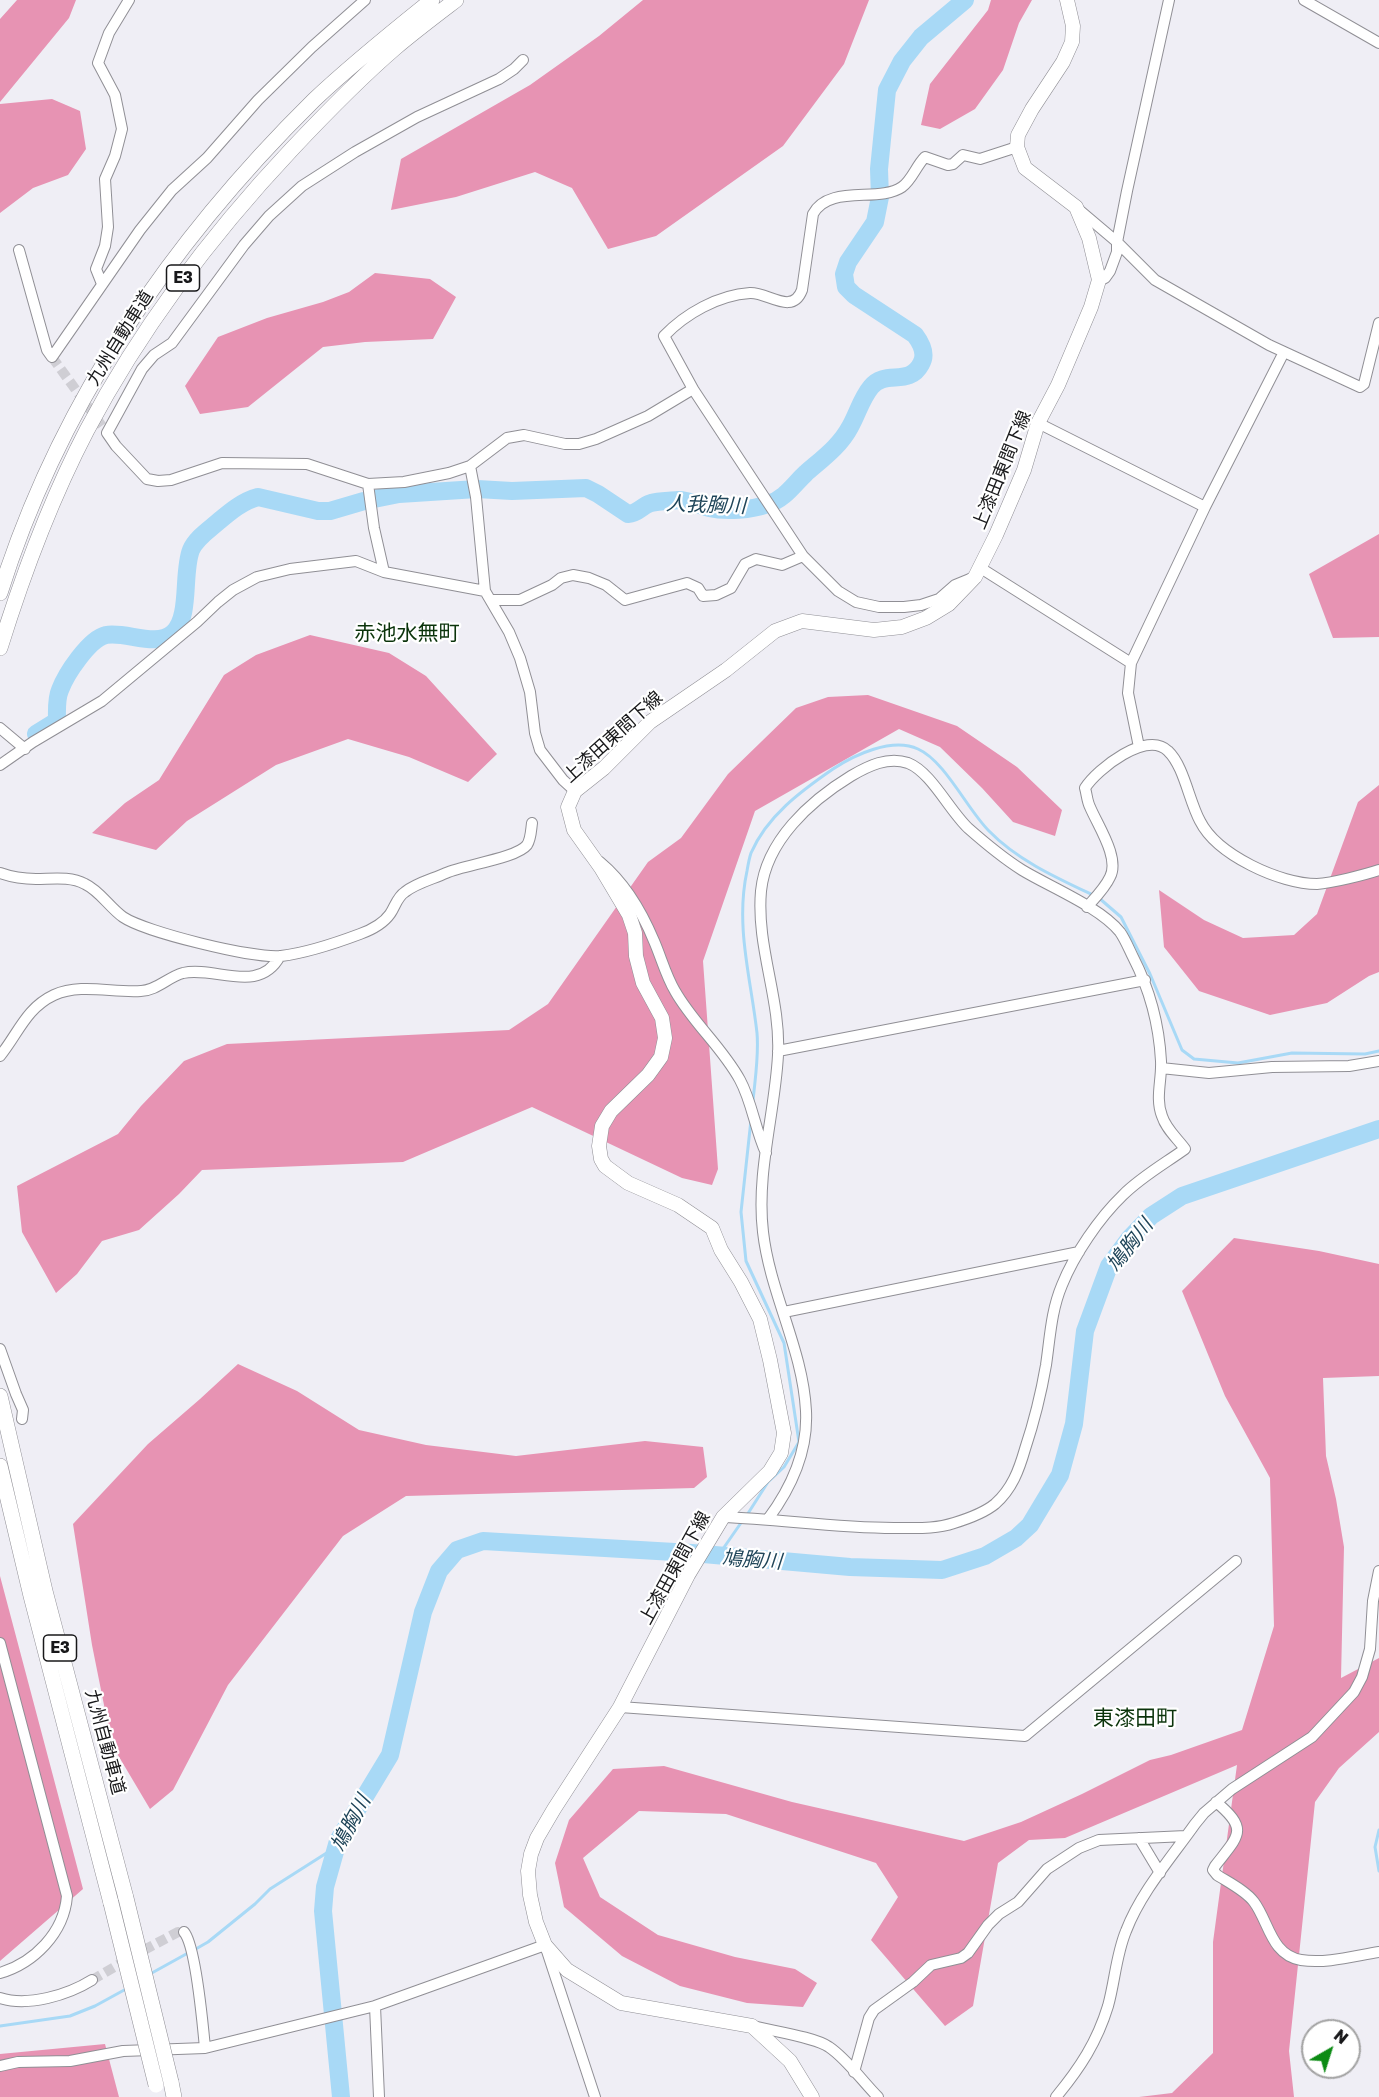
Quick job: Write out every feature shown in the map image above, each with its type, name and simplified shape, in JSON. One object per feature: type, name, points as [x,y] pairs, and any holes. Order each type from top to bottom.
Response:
[{"type":"highway","name":"九州自動車道","points":[[0,593],[45,474],[70,421],[99,369],[149,294],[187,242],[240,179],[315,100],[385,37],[432,0]]},
{"type":"highway","name":"九州自動車道","points":[[0,648],[20,583],[86,432],[155,316],[201,254],[252,192],[319,120],[395,48],[456,0]]},
{"type":"highway","name":"九州自動車道","points":[[0,1396],[118,1901],[165,2090]]},
{"type":"highway","name":"九州自動車道","points":[[0,1466],[31,1596],[118,1901]]},
{"type":"main road","points":[[1067,0],[1073,26],[1072,42],[1064,62],[1032,109],[1018,135],[1017,147],[1025,168],[1076,207],[1089,238],[1099,280]]},
{"type":"main road","name":"上漆田東間下線","points":[[752,2026],[621,2003],[567,1970],[545,1945],[536,1922],[530,1895],[528,1871],[531,1854],[554,1809],[620,1707],[688,1575],[723,1517],[770,1471],[781,1453],[784,1433],[760,1319],[721,1250],[712,1228],[678,1205],[628,1183],[605,1166],[601,1159],[599,1146],[602,1126],[611,1111],[648,1075],[661,1057],[665,1038],[662,1017],[643,983],[636,956],[635,933],[629,915],[601,868],[574,830],[568,807],[575,791],[604,768],[650,722],[726,670],[775,631],[802,621],[874,630],[902,627],[927,618],[949,604],[977,572],[996,535],[1024,470],[1038,423],[1066,368],[1091,307],[1099,280]]},
{"type":"main road","points":[[752,2026],[790,2061],[812,2097]]},
{"type":"street","points":[[102,284],[96,269],[105,246],[108,227],[105,178],[115,156],[122,129],[115,95],[98,63],[109,33],[129,0]]},
{"type":"street","points":[[19,250],[47,350],[52,357],[140,230],[172,190],[207,158],[258,100],[312,47],[365,0]]},
{"type":"street","points":[[1099,280],[1105,278],[1110,272],[1117,252],[1117,242],[1169,0]]},
{"type":"street","points":[[1304,0],[1379,44]]},
{"type":"street","points":[[523,60],[499,79],[407,123],[355,152],[302,186],[269,216],[244,245],[172,344],[154,355],[142,369],[107,433],[116,447],[147,479],[158,481],[171,480],[222,463],[307,464],[368,484],[404,482],[449,473],[470,466],[507,438],[524,435],[565,444],[579,444],[596,439],[648,416],[693,388]]},
{"type":"street","points":[[1017,147],[980,159],[963,155],[953,164],[948,165],[925,157],[907,182],[898,189],[832,199],[820,205],[813,214],[800,295],[789,303],[752,293],[729,296],[677,323],[664,336],[693,388],[803,556],[838,591],[856,602],[879,607],[921,605],[939,599],[955,585],[977,572],[1131,663]]},
{"type":"street","points":[[1076,207],[1117,242],[1155,280],[1284,352],[1360,387],[1364,384],[1379,323]]},
{"type":"street","points":[[1139,747],[1128,693],[1131,663],[1204,507],[1284,352]]},
{"type":"street","points":[[1038,423],[1204,507]]},
{"type":"street","points":[[470,466],[478,509],[488,595],[509,632],[520,658],[531,692],[535,733],[540,750],[563,780],[575,791]]},
{"type":"street","points":[[368,484],[374,528],[384,572]]},
{"type":"street","points":[[0,765],[102,701],[233,590],[257,577],[290,569],[356,561],[384,572],[520,600],[552,585],[561,578],[573,575],[606,585],[625,600],[687,583],[698,588],[703,596],[716,595],[730,588],[745,564],[756,559],[782,565],[803,556]]},
{"type":"street","points":[[0,728],[25,748]]},
{"type":"street","points":[[1087,907],[1106,884],[1114,866],[1111,854],[1088,804],[1085,788],[1091,778],[1127,752],[1153,744],[1166,748],[1176,758],[1200,823],[1220,845],[1253,868],[1302,883],[1318,884],[1379,870]]},
{"type":"street","points":[[723,1517],[874,1528],[931,1528],[954,1524],[994,1504],[1013,1483],[1017,1474],[1034,1422],[1046,1364],[1051,1322],[1062,1285],[1078,1252],[1122,1195],[1185,1149],[1168,1129],[1161,1114],[1158,1098],[1161,1068],[1154,1010],[1144,980],[1118,929],[1087,907],[1021,869],[1000,854],[966,826],[945,802],[932,780],[912,764],[899,761],[885,761],[867,766],[820,796],[805,810],[781,841],[767,865],[761,889],[760,918],[775,1008],[778,1051],[762,1198],[762,1227],[766,1251],[803,1383],[806,1409],[806,1433],[800,1458],[783,1498],[768,1519]]},
{"type":"street","points":[[0,873],[35,879],[62,878],[85,883],[123,917],[140,925],[204,944],[259,956],[280,956],[307,951],[360,934],[377,926],[389,915],[394,904],[404,892],[452,870],[510,854],[525,847],[529,841],[532,823]]},
{"type":"street","points":[[587,850],[611,871],[630,896],[652,937],[674,990],[701,1029],[721,1051],[740,1080],[766,1154]]},
{"type":"street","points":[[0,1056],[29,1013],[52,996],[66,991],[82,989],[143,991],[183,974],[202,972],[232,977],[253,976],[267,972],[276,964],[280,956]]},
{"type":"street","points":[[778,1051],[1144,980]]},
{"type":"street","points":[[1161,1068],[1209,1073],[1272,1067],[1349,1066],[1379,1062]]},
{"type":"street","points":[[784,1312],[1078,1252]]},
{"type":"street","points":[[0,1349],[23,1410],[22,1419]]},
{"type":"street","points":[[620,1707],[1026,1736],[1236,1561]]},
{"type":"street","points":[[1056,2097],[1081,2067],[1097,2037],[1108,2005],[1125,1933],[1140,1903],[1186,1836],[1204,1813],[1232,1789],[1312,1737],[1353,1692],[1362,1677],[1370,1649],[1371,1622],[1379,1571]]},
{"type":"street","points":[[0,1643],[67,1896],[55,1932],[30,1960],[16,1969],[0,1973]]},
{"type":"street","points":[[1216,1803],[1231,1815],[1237,1824],[1238,1833],[1214,1870],[1217,1875],[1254,1901],[1272,1940],[1284,1953],[1300,1960],[1329,1960],[1379,1952]]},
{"type":"street","points":[[854,2072],[869,2019],[881,2003],[913,1982],[931,1965],[961,1958],[968,1953],[993,1919],[1018,1902],[1047,1869],[1079,1848],[1099,1840],[1186,1836]]},
{"type":"street","points":[[1139,1838],[1160,1873]]},
{"type":"street","points":[[184,1932],[190,1942],[193,1958],[205,2049]]},
{"type":"street","points":[[0,2066],[18,2062],[70,2061],[123,2051],[205,2049],[375,2006],[545,1945],[595,2097]]},
{"type":"street","points":[[0,1998],[17,2001],[53,1997],[78,1989],[92,1980]]},
{"type":"street","points":[[375,2006],[378,2097]]},
{"type":"street","points":[[752,2026],[828,2045],[847,2062],[878,2097]]},
{"type":"shaded area","points":[[17,0],[76,0],[69,18],[0,102],[0,19]]},
{"type":"shaded area","points":[[643,0],[869,0],[844,64],[783,146],[656,236],[608,249],[572,188],[535,172],[456,197],[391,210],[401,159],[530,85],[599,36]]},
{"type":"shaded area","points":[[991,0],[1032,0],[1019,23],[1003,70],[975,109],[940,129],[921,125],[930,84],[988,10]]},
{"type":"shaded area","points":[[52,99],[80,111],[86,149],[68,175],[33,188],[0,213],[0,104]]},
{"type":"shaded area","points":[[375,273],[430,279],[456,297],[433,339],[365,342],[323,347],[248,407],[200,414],[185,386],[218,337],[267,318],[349,292]]},
{"type":"shaded area","points":[[1379,534],[1379,637],[1333,638],[1309,574]]},
{"type":"shaded area","points":[[310,635],[389,653],[426,676],[497,754],[468,782],[409,757],[348,739],[276,765],[187,821],[156,850],[92,833],[125,803],[159,780],[224,675],[256,655]]},
{"type":"shaded area","points":[[868,695],[957,726],[1017,767],[1062,810],[1055,836],[1013,822],[940,747],[899,729],[755,811],[703,961],[718,1169],[712,1185],[682,1178],[532,1107],[403,1162],[202,1170],[139,1230],[102,1241],[77,1274],[56,1293],[22,1232],[17,1186],[118,1134],[184,1061],[227,1044],[509,1030],[548,1004],[648,862],[681,838],[728,774],[796,708],[828,697]]},
{"type":"shaded area","points":[[1379,785],[1379,972],[1327,1003],[1270,1015],[1199,991],[1164,947],[1159,890],[1204,920],[1243,938],[1294,935],[1317,914],[1358,802]]},
{"type":"shaded area","points":[[1234,1238],[1319,1251],[1379,1264],[1379,1376],[1323,1378],[1326,1456],[1344,1547],[1341,1678],[1379,1658],[1379,1732],[1339,1768],[1315,1802],[1289,2051],[1294,2097],[1139,2097],[1172,2093],[1213,2053],[1213,1942],[1237,1765],[1065,1838],[1029,1840],[998,1863],[973,2006],[945,2026],[871,1940],[898,1897],[876,1863],[726,1814],[639,1811],[583,1858],[600,1897],[658,1935],[735,1957],[795,1969],[817,1983],[803,2007],[747,2003],[680,1986],[622,1956],[564,1907],[555,1863],[569,1820],[613,1769],[664,1766],[792,1802],[964,1841],[1021,1822],[1150,1760],[1242,1730],[1274,1626],[1270,1478],[1225,1396],[1182,1291]]},
{"type":"shaded area","points":[[238,1364],[297,1391],[359,1430],[426,1445],[516,1456],[645,1441],[703,1447],[707,1477],[694,1488],[406,1496],[343,1536],[228,1685],[173,1790],[150,1809],[112,1745],[92,1645],[73,1524],[148,1444]]},
{"type":"shaded area","points":[[0,1576],[83,1889],[0,1961]]},
{"type":"shaded area","points":[[105,2044],[119,2097],[0,2097],[0,2054]]},
{"type":"waterway","name":"人我胸川","points":[[36,734],[57,721],[58,697],[63,683],[92,643],[106,635],[114,634],[158,639],[173,633],[182,617],[188,560],[193,546],[233,510],[258,497],[318,511],[330,511],[399,494],[477,489],[512,491],[586,488],[628,514],[651,503],[678,500],[716,509],[746,509],[774,502],[784,495],[841,440],[871,387],[883,379],[910,375],[916,371],[923,360],[922,349],[915,335],[854,295],[846,287],[844,274],[848,262],[875,222],[880,197],[879,169],[887,90],[902,61],[921,37],[965,0]]},
{"type":"waterway","points":[[753,1101],[757,1042],[743,932],[744,892],[751,853],[766,827],[786,805],[821,777],[842,764],[862,753],[885,746],[897,745],[918,749],[928,755],[947,774],[981,822],[1000,841],[1038,868],[1093,895]]},
{"type":"waterway","points":[[1099,898],[1121,917],[1150,974],[1182,1050],[1194,1059],[1238,1063],[1292,1053],[1365,1054],[1379,1051]]},
{"type":"waterway","points":[[747,1515],[768,1482],[784,1467],[799,1442],[784,1343],[746,1261],[741,1212],[751,1120]]},
{"type":"waterway","name":"鳩胸川","points":[[341,2097],[323,1911],[325,1887],[338,1841],[390,1755],[423,1612],[439,1571],[457,1550],[483,1541],[692,1553],[850,1567],[942,1570],[985,1556],[1016,1538],[1030,1525],[1060,1475],[1074,1424],[1085,1331],[1109,1266],[1129,1239],[1151,1216],[1182,1196],[1379,1129]]},
{"type":"waterway","points":[[718,1556],[743,1520]]},
{"type":"waterway","points":[[1379,1830],[1375,1847],[1379,1871]]},
{"type":"waterway","points":[[194,1950],[208,1942],[270,1889],[336,1847]]},
{"type":"waterway","points":[[150,1974],[188,1953]]},
{"type":"waterway","points":[[0,2026],[70,2016],[95,2006],[126,1989]]},
{"type":"tunnel","points":[[52,357],[107,433]]},
{"type":"tunnel","points":[[92,1980],[178,1932],[184,1932]]},
{"type":"district","name":"赤池水無町","points":[[407,633]]},
{"type":"district","name":"東漆田町","points":[[1135,1718]]}]
